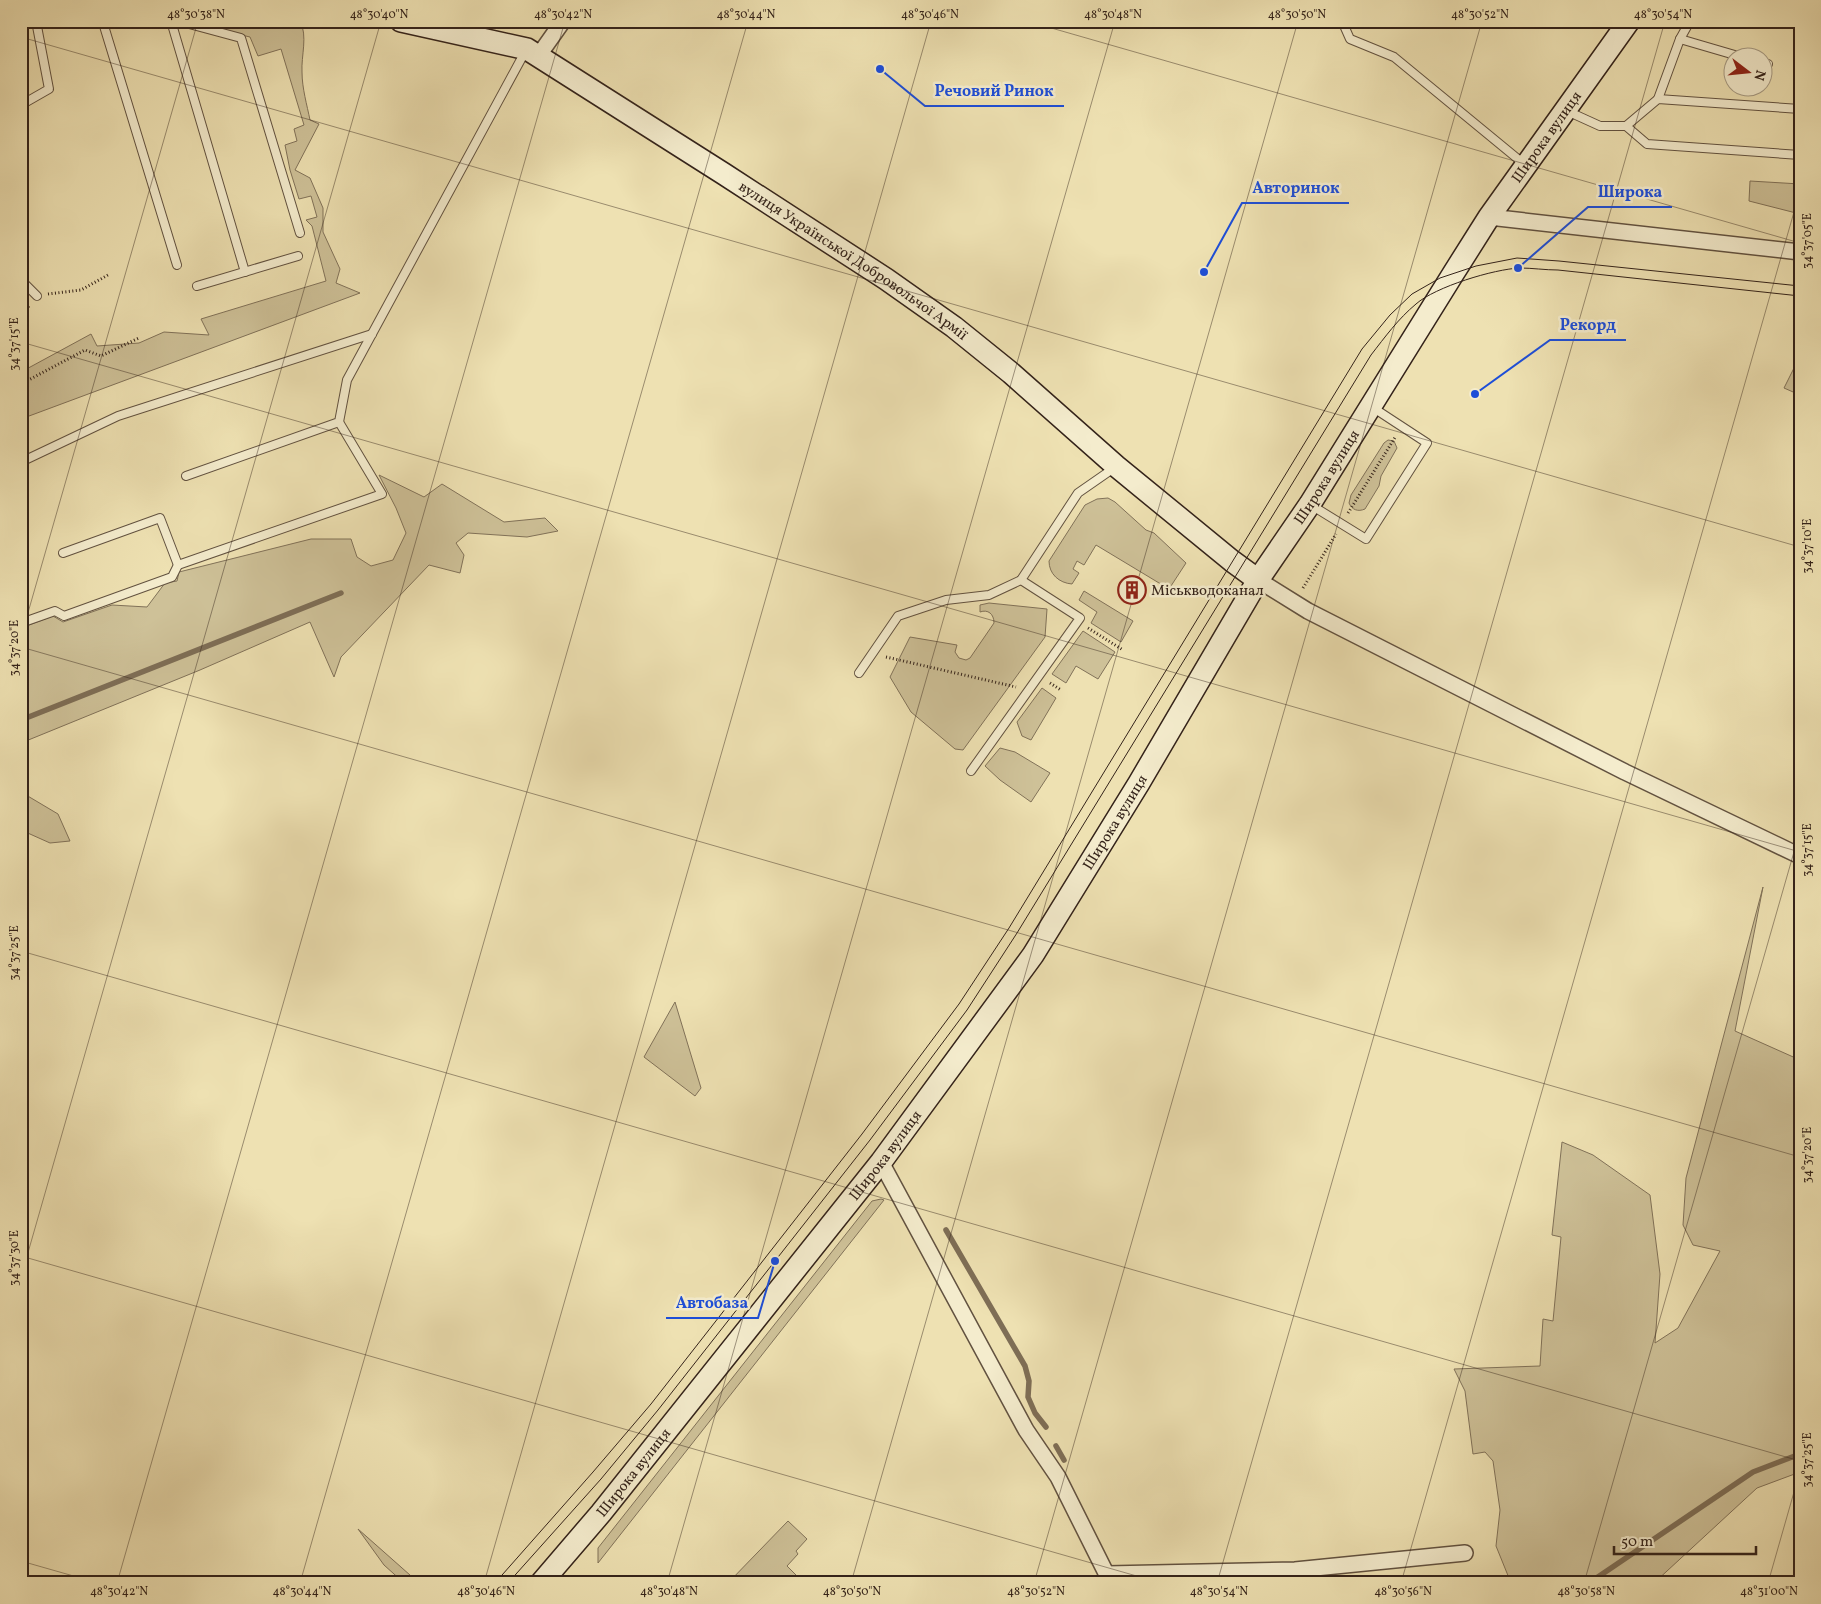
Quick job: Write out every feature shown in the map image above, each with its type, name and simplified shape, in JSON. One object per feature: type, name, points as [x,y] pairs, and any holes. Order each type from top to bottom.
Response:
[{"type":"street","name":"вулиця Української Добровольчої Армії","points":[[401,21],[533,52],[878,274],[946,322],[1011,373],[1116,466],[1258,580]]},
{"type":"street","points":[[533,52],[563,21]]},
{"type":"street","name":"Широка вулиця","points":[[541,1583],[601,1513],[881,1162],[1033,954],[1139,783],[1258,580],[1310,504],[1490,217],[1624,23]]},
{"type":"street","points":[[1490,217],[1800,252]]},
{"type":"street","points":[[1258,580],[1308,611],[1625,772],[1800,856]]},
{"type":"street","points":[[881,1162],[1026,1430],[1058,1477],[1109,1578],[1295,1570],[1465,1553]]},
{"type":"lane","points":[[21,105],[49,90],[36,21]]},
{"type":"lane","points":[[104,21],[177,265]]},
{"type":"lane","points":[[171,21],[245,272]]},
{"type":"lane","points":[[178,21],[241,38],[300,233]]},
{"type":"lane","points":[[1342,21],[1350,39],[1394,57],[1526,165]]},
{"type":"lane","points":[[1565,110],[1600,126],[1626,126],[1658,99],[1680,39],[1690,21]]},
{"type":"lane","points":[[1680,39],[1724,52]]},
{"type":"lane","points":[[21,623],[55,611],[64,616],[172,577],[178,565],[382,494],[339,422],[348,380],[372,334],[533,52]]},
{"type":"lane","points":[[1658,99],[1800,109]]},
{"type":"lane","points":[[1626,126],[1647,144],[1800,155]]},
{"type":"lane","points":[[197,286],[298,256]]},
{"type":"lane","points":[[21,280],[37,296]]},
{"type":"lane","points":[[21,462],[118,416],[372,334]]},
{"type":"lane","points":[[1310,504],[1366,539],[1427,443],[1372,406]]},
{"type":"lane","points":[[186,476],[339,422]]},
{"type":"lane","points":[[859,673],[898,616],[946,600],[989,596],[1021,580],[1078,493],[1116,466]]},
{"type":"lane","points":[[63,553],[160,518],[178,565]]},
{"type":"lane","points":[[971,771],[1080,618],[1021,580]]},
{"type":"path","points":[[21,314],[37,296],[81,290],[108,275]]},
{"type":"path","points":[[21,384],[85,350],[101,356],[139,338]]},
{"type":"path","points":[[1077,622],[1123,650]]},
{"type":"path","points":[[872,654],[1028,690]]},
{"type":"shaded area","points":[[183,21],[300,21],[304,33],[302,78],[304,90],[310,120],[319,124],[295,170],[310,178],[323,208],[323,232],[340,269],[336,283],[360,293],[21,419],[21,372],[91,334],[97,346],[139,343],[164,332],[209,335],[201,319],[326,281],[312,226],[306,220],[317,217],[311,196],[299,199],[285,145],[297,141],[294,129],[304,125],[281,49],[258,56],[250,37]]},
{"type":"shaded area","points":[[1750,181],[1800,184],[1800,214],[1749,201]]},
{"type":"shaded area","points":[[1800,356],[1800,395],[1784,388]]},
{"type":"shaded area","points":[[1388,440],[1394,441],[1397,448],[1381,476],[1379,486],[1365,509],[1356,510],[1349,503],[1351,495],[1384,443]]},
{"type":"shaded area","points":[[379,475],[424,497],[442,484],[504,522],[545,518],[558,531],[527,537],[468,533],[456,543],[464,555],[460,573],[429,565],[341,657],[334,677],[310,622],[200,670],[21,743],[21,628],[53,616],[63,622],[112,605],[147,607],[165,583],[177,581],[179,572],[311,539],[351,539],[357,557],[371,566],[393,560],[406,533]]},
{"type":"shaded area","points":[[1108,498],[1146,530],[1154,533],[1186,563],[1169,589],[1096,545],[1084,565],[1077,561],[1073,569],[1079,573],[1072,584],[1059,580],[1053,574],[1049,561],[1085,505],[1097,499]]},
{"type":"shaded area","points":[[1084,591],[1133,621],[1121,642],[1091,623],[1097,612],[1079,600]]},
{"type":"shaded area","points":[[989,603],[1047,609],[1045,637],[963,750],[955,749],[911,712],[890,677],[910,637],[957,645],[955,652],[959,658],[966,660],[970,658],[994,623],[990,613],[986,611],[980,612],[980,605]]},
{"type":"shaded area","points":[[1083,631],[1115,652],[1098,679],[1076,666],[1066,683],[1052,674]]},
{"type":"shaded area","points":[[1042,688],[1056,698],[1031,740],[1022,736],[1017,722]]},
{"type":"shaded area","points":[[1000,748],[1015,752],[1050,773],[1031,802],[1000,780],[985,766]]},
{"type":"shaded area","points":[[21,792],[58,814],[70,841],[50,843],[21,830]]},
{"type":"shaded area","points":[[1763,887],[1735,1031],[1800,1060],[1800,1472],[1757,1488],[1654,1583],[1511,1583],[1496,1546],[1500,1510],[1493,1461],[1485,1452],[1473,1454],[1465,1391],[1454,1369],[1540,1366],[1543,1319],[1553,1321],[1561,1237],[1552,1235],[1562,1142],[1593,1155],[1650,1195],[1660,1274],[1655,1343],[1678,1328],[1720,1251],[1693,1245],[1683,1225],[1686,1178]]},
{"type":"shaded area","points":[[675,1002],[701,1088],[695,1096],[644,1057]]},
{"type":"shaded area","points":[[884,1200],[598,1563],[598,1548],[872,1201]]},
{"type":"shaded area","points":[[788,1521],[807,1539],[796,1551],[798,1554],[787,1566],[804,1583],[728,1583]]},
{"type":"shaded area","points":[[358,1529],[419,1583],[404,1583],[384,1565]]},
{"type":"waterway","points":[[21,720],[341,593]]},
{"type":"waterway","points":[[946,1230],[1025,1366],[1029,1381],[1028,1397],[1035,1413],[1046,1427]]},
{"type":"waterway","points":[[1056,1446],[1064,1460]]},
{"type":"waterway","points":[[1589,1583],[1753,1472],[1800,1454]]},
{"type":"tram line","points":[[495,1583],[651,1404],[862,1134],[959,1004],[1009,928],[1362,349],[1390,315],[1412,294],[1440,278],[1476,266],[1517,258],[1800,286]]},
{"type":"tram line","points":[[508,1583],[601,1479],[658,1410],[870,1140],[967,1010],[1017,933],[1371,355],[1403,316],[1425,298],[1450,285],[1481,275],[1520,268],[1558,270],[1800,296]]},
{"type":"place","name":"Речовий Ринок","points":[[880,69]]},
{"type":"place","name":"Широка","points":[[1518,268]]},
{"type":"place","name":"Авторинок","points":[[1204,272]]},
{"type":"place","name":"Рекорд","points":[[1475,394]]},
{"type":"place","name":"Міськводоканал","points":[[1132,590]]},
{"type":"place","name":"Автобаза","points":[[775,1261]]}]
